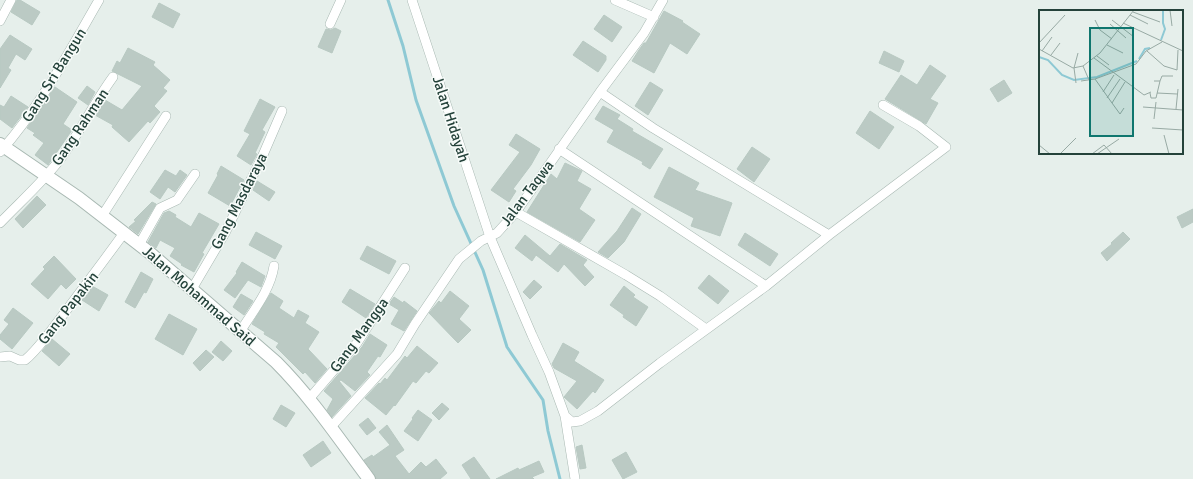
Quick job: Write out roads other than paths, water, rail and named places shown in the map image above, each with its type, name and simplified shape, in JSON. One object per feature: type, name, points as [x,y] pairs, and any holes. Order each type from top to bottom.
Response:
[{"type":"street","points":[[0,21],[11,0]]},
{"type":"street","name":"Gang Sri Bangun","points":[[1,148],[19,130],[99,0]]},
{"type":"street","points":[[330,24],[342,0]]},
{"type":"street","name":"Jalan Hidayah","points":[[412,0],[490,237],[549,372],[565,416],[575,479]]},
{"type":"street","points":[[615,0],[654,16]]},
{"type":"street","name":"Jalan Taqwa","points":[[330,428],[397,354],[415,324],[459,259],[497,232],[516,212],[600,92],[644,33],[664,0]]},
{"type":"street","name":"Gang Rahman","points":[[0,223],[46,176],[61,158],[113,77]]},
{"type":"street","points":[[600,92],[653,128],[829,235]]},
{"type":"street","points":[[565,416],[572,422],[580,421],[598,411],[706,329],[766,286],[829,235],[946,147],[919,126],[883,105]]},
{"type":"street","name":"Gang Masdaraya","points":[[192,289],[232,220],[282,111]]},
{"type":"street","points":[[102,216],[166,116]]},
{"type":"street","name":"Jalan Mohammad Said","points":[[1,148],[79,198],[124,233],[192,289],[276,362],[309,398],[369,479]]},
{"type":"street","points":[[559,150],[766,286]]},
{"type":"street","points":[[139,245],[160,208],[177,200],[195,174]]},
{"type":"street","points":[[516,212],[543,229],[608,264],[660,296],[706,329]]},
{"type":"street","name":"Gang Papakin","points":[[0,357],[10,356],[19,360],[25,360],[30,356],[69,308],[124,233]]},
{"type":"street","points":[[240,332],[268,287],[273,275],[274,266]]},
{"type":"street","name":"Gang Mangga","points":[[309,398],[357,343],[405,268]]},
{"type":"waterway","points":[[388,0],[403,46],[416,100],[454,206],[483,270],[507,347],[543,400],[548,431],[560,479]]}]
